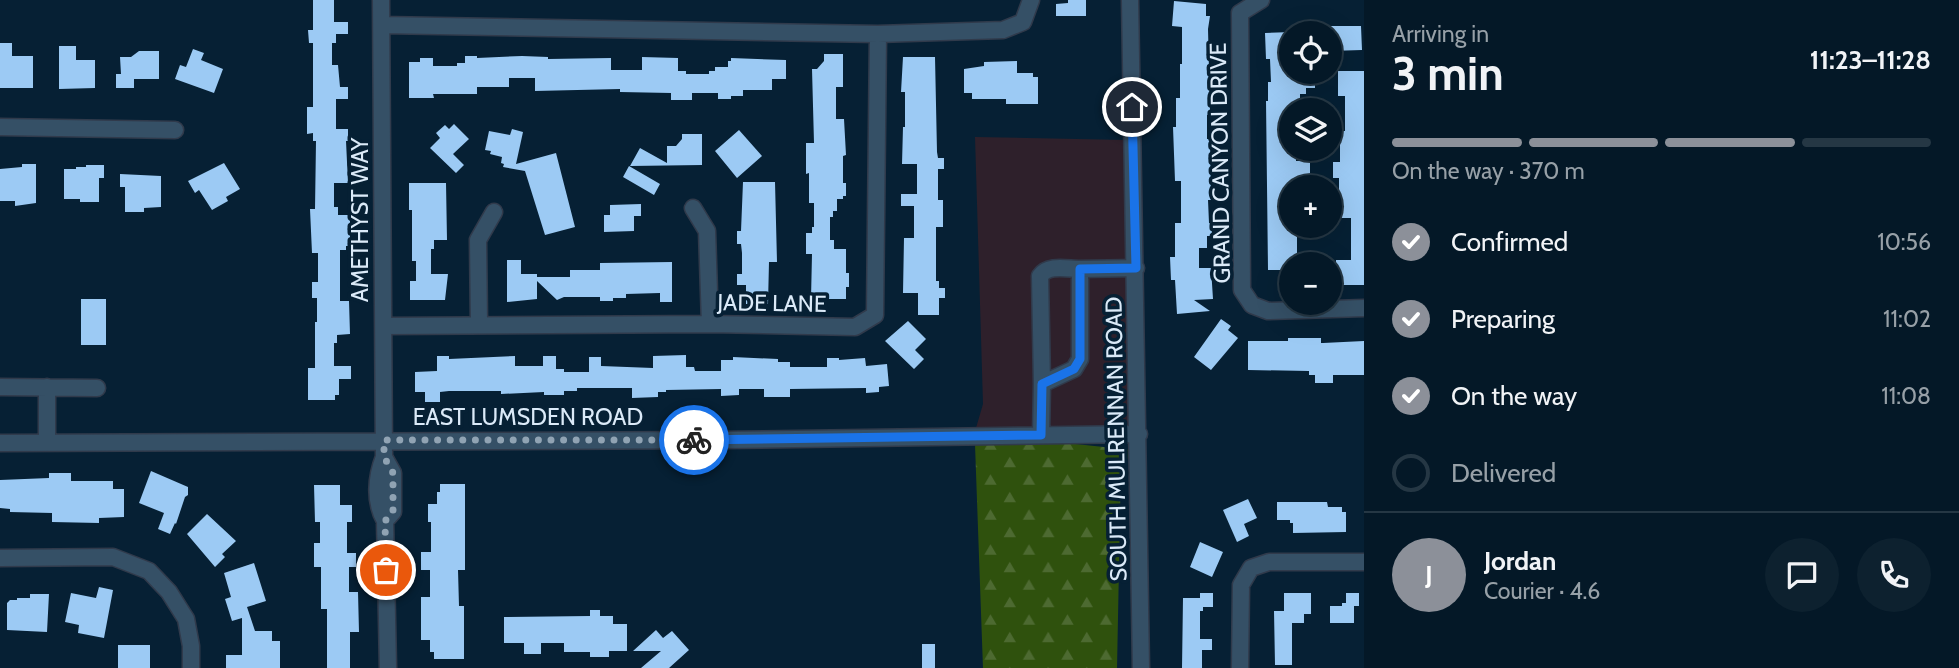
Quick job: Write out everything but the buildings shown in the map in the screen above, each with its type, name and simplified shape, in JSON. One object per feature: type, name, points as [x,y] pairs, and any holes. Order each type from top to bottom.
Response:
[{"type":"street","name":"AMETHYST WAY","points":[[381,0],[384,457],[378,473],[379,510],[385,521],[388,668]]},
{"type":"street","points":[[382,25],[878,34],[1003,30],[1023,22],[1031,0]]},
{"type":"street","name":"SOUTH MULRENNAN ROAD","points":[[1130,0],[1141,668]]},
{"type":"street","name":"GRAND CANYON DRIVE","points":[[1261,0],[1240,13],[1242,290],[1252,305],[1268,311],[1364,308]]},
{"type":"street","name":"JADE LANE","points":[[384,326],[710,324],[855,327],[875,315],[878,34]]},
{"type":"street","points":[[0,127],[175,130]]},
{"type":"street","points":[[693,208],[708,232],[710,324]]},
{"type":"street","points":[[479,324],[478,240],[494,212]]},
{"type":"street","points":[[1041,435],[1040,276],[1049,268],[1136,268]]},
{"type":"street","points":[[1042,384],[1074,369],[1080,359],[1080,269]]},
{"type":"street","points":[[0,387],[97,388]]},
{"type":"street","points":[[47,387],[47,443]]},
{"type":"street","name":"EAST LUMSDEN ROAD","points":[[0,443],[724,440],[1139,434]]},
{"type":"street","points":[[0,558],[113,557],[149,571],[169,593],[186,619],[191,646],[191,668]]},
{"type":"street","points":[[1240,668],[1241,585],[1251,568],[1269,562],[1364,562]]},
{"type":"shaded area","points":[[975,137],[1126,140],[1132,426],[976,428],[983,404]]},
{"type":"green space","points":[[1066,443],[1132,450],[1132,455],[1121,464],[1117,668],[983,668],[975,444]]},
{"type":"way so far","points":[[386,570],[385,521],[393,512],[393,473],[384,457],[384,440],[694,440]]},
{"type":"route","points":[[694,440],[1041,435],[1042,384],[1074,369],[1080,359],[1080,269],[1136,268],[1132,107]]}]
